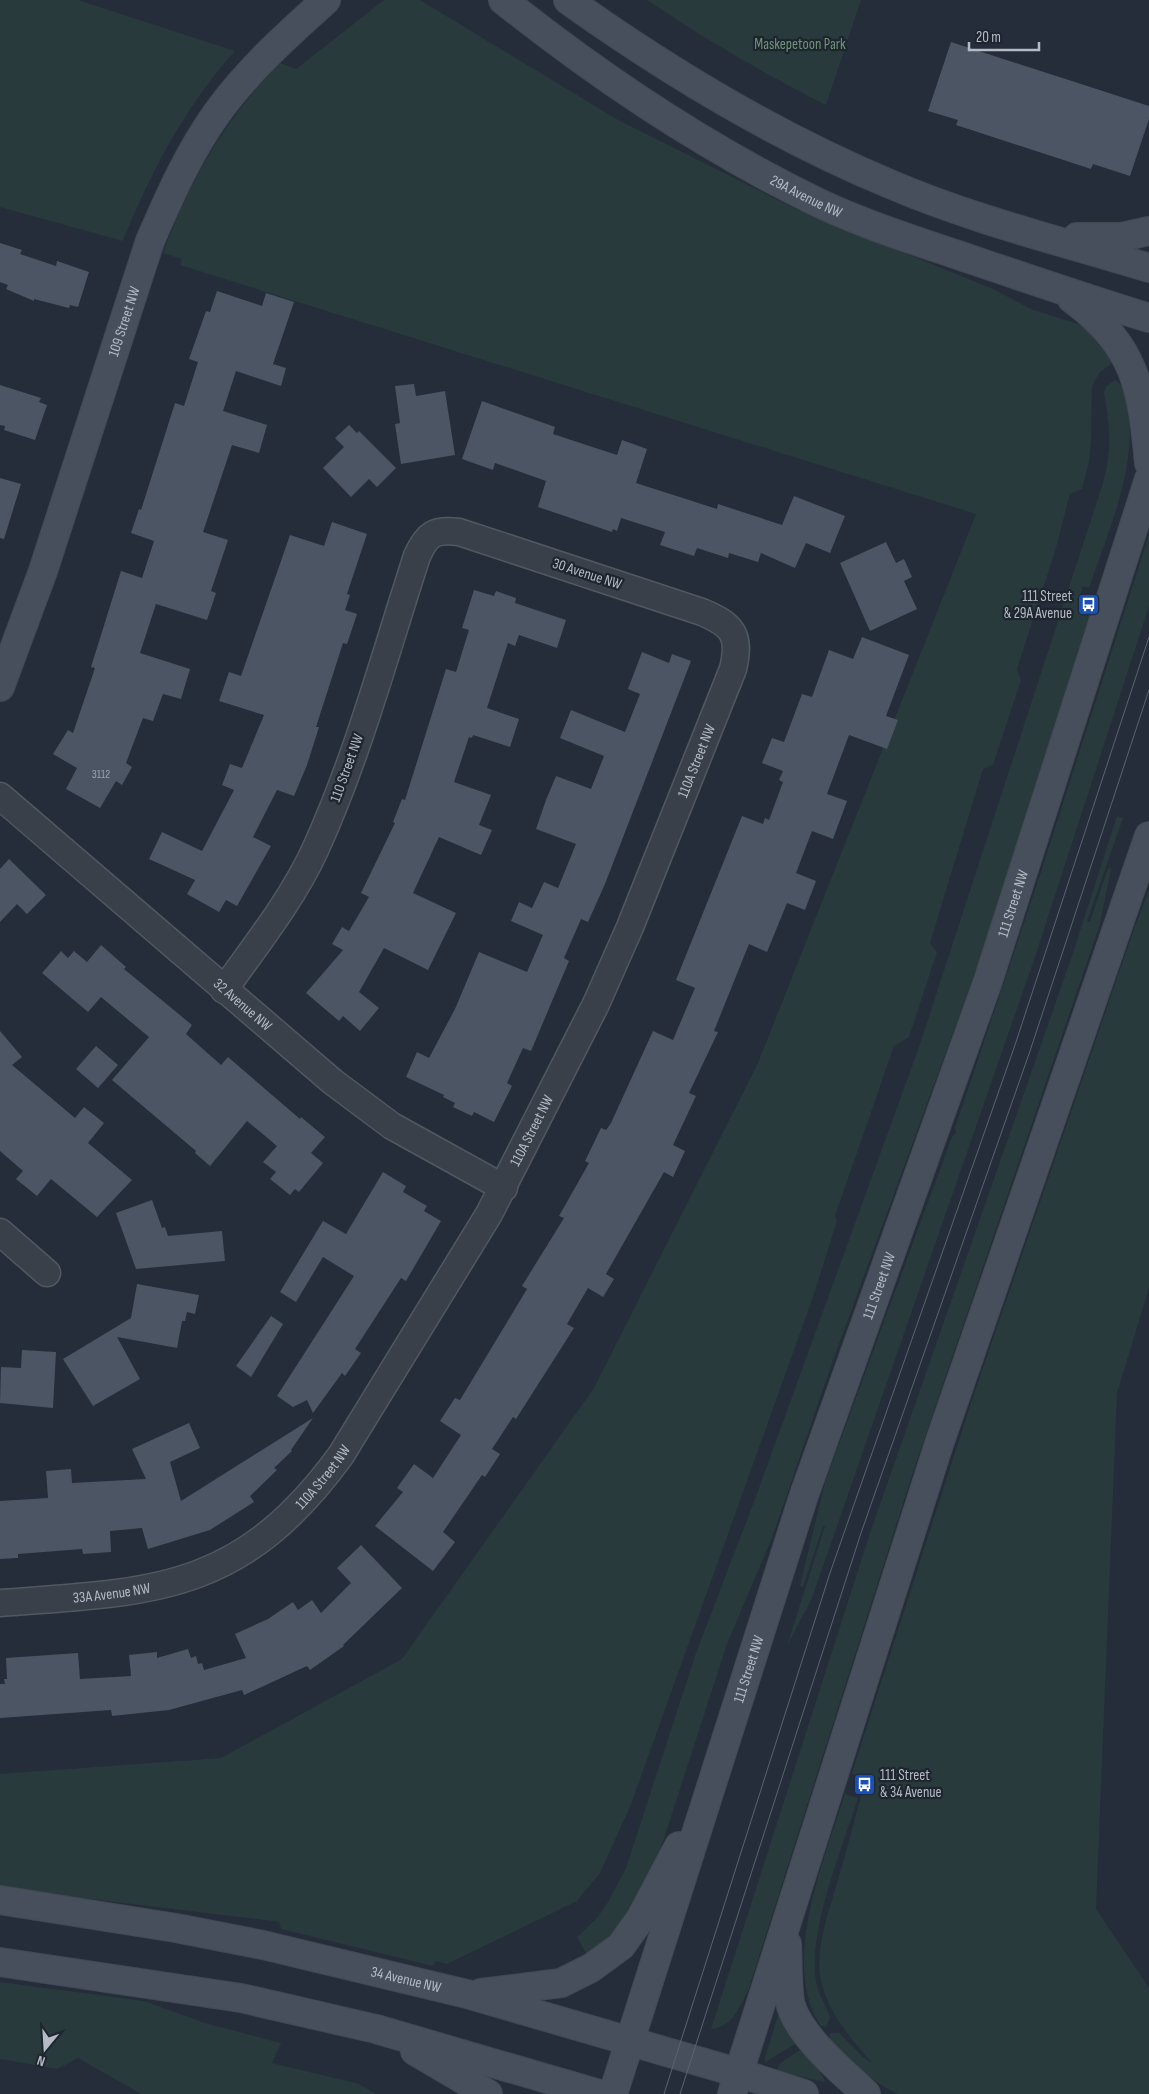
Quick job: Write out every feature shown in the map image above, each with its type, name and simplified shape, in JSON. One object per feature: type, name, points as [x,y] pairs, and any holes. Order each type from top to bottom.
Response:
[{"type":"main road","name":"109 Street NW","points":[[0,687],[43,571],[150,241],[163,209],[197,145],[218,113],[274,48],[326,0]]},
{"type":"main road","name":"29A Avenue NW","points":[[503,0],[625,91],[748,166],[822,204],[897,234],[1059,290],[1149,318]]},
{"type":"main road","points":[[568,0],[652,58],[760,122],[891,185],[1011,226],[1149,268]]},
{"type":"main road","points":[[1011,226],[1084,238],[1122,236],[1149,231]]},
{"type":"main road","points":[[1059,290],[1100,322],[1114,338],[1128,363],[1138,384],[1143,403],[1149,463]]},
{"type":"main road","name":"111 Street NW","points":[[613,2094],[807,1486],[988,981],[1149,479]]},
{"type":"main road","points":[[736,2083],[940,1444],[1149,836]]},
{"type":"main road","points":[[471,1995],[561,1983],[591,1968],[621,1946],[641,1918],[669,1867],[725,1747]]},
{"type":"main road","name":"34 Avenue NW","points":[[0,1900],[167,1926],[263,1944],[471,1995],[630,2042],[736,2083],[804,2094]]},
{"type":"main road","points":[[786,1928],[791,2005],[807,2033],[828,2058],[866,2094]]},
{"type":"main road","points":[[0,1962],[160,1984],[241,1998],[376,2029],[599,2094]]},
{"type":"main road","points":[[376,2029],[488,2094]]},
{"type":"street","name":"30 Avenue NW","points":[[437,533],[459,532],[693,608],[720,620],[733,630]]},
{"type":"street","name":"110 Street NW","points":[[224,990],[265,931],[314,852],[348,769],[416,556],[430,534],[437,533]]},
{"type":"street","name":"110A Street NW","points":[[220,1567],[274,1531],[302,1506],[325,1478],[347,1447],[504,1188],[596,1004],[630,927],[733,669],[736,643],[733,630]]},
{"type":"street","name":"32 Avenue NW","points":[[0,796],[224,990],[368,1109],[417,1142],[504,1188]]},
{"type":"street","points":[[0,1232],[47,1273]]},
{"type":"street","name":"33A Avenue NW","points":[[0,1603],[115,1595],[176,1583],[220,1567]]},
{"type":"green space","points":[[0,0],[78,0],[235,51],[200,94],[185,117],[145,190],[123,241],[0,207]]},
{"type":"green space","points":[[384,0],[420,0],[618,120],[792,207],[993,289],[1031,309],[1087,327],[1097,335],[1114,362],[1099,373],[1092,386],[1089,462],[1082,489],[1070,494],[1056,548],[1017,669],[1021,680],[993,765],[983,769],[930,943],[937,952],[909,1037],[894,1046],[835,1216],[837,1221],[813,1297],[630,1807],[600,1873],[577,1901],[447,1964],[436,1961],[433,1966],[281,1929],[279,1922],[0,1888],[0,1774],[221,1758],[402,1659],[594,1388],[758,1063],[976,514],[180,265],[182,259],[163,253],[173,226],[197,176],[226,128],[261,84],[280,63],[296,69]]},
{"type":"green space","name":"Maskepetoon Park","points":[[647,0],[861,0],[826,105],[735,56]]},
{"type":"green space","points":[[1115,380],[1124,390],[1129,413],[1130,435],[1124,480],[1112,524],[1089,588],[1083,586],[1078,600],[1094,607],[1082,639],[979,962],[832,1363],[772,1538],[727,1644],[654,1869],[626,1923],[593,1954],[586,1953],[577,1937],[597,1918],[626,1868],[696,1653],[755,1499],[919,1047],[1102,486],[1109,449],[1108,418],[1104,392],[1106,387]]},
{"type":"green space","points":[[1149,535],[1149,606],[1035,957],[812,1598],[787,1646],[825,1526],[823,1526],[803,1587],[800,1586],[825,1482],[952,1137],[956,1133],[955,1128],[1040,875]]},
{"type":"green space","points":[[1117,816],[1123,818],[1087,921],[1090,922],[1108,868],[1111,869],[1100,924],[913,1472],[749,1988],[735,2015],[725,2025],[711,2029],[870,1533],[1072,956]]},
{"type":"green space","points":[[1149,891],[1149,1288],[1117,1393],[1096,1909],[1149,1988],[1149,2094],[897,2094],[861,2070],[829,2041],[830,2033],[839,2033],[874,2065],[837,2018],[826,1996],[820,1972],[821,1944],[827,1916],[864,1784],[852,1773],[972,1400],[1135,926]]},
{"type":"green space","points":[[845,1794],[858,1798],[828,1890],[817,1938],[815,1961],[817,1987],[830,2018],[826,2027],[820,2025],[809,2000],[804,1971],[805,1941],[818,1879]]},
{"type":"green space","points":[[0,1982],[144,2001],[208,2024],[281,2043],[272,2063],[359,2084],[376,2094],[141,2094],[78,2058],[57,2069],[0,2059]]},
{"type":"green space","points":[[780,2009],[797,2043],[765,2062],[765,2057]]},
{"type":"green space","points":[[800,2050],[809,2052],[824,2082],[777,2071],[779,2064]]},
{"type":"building","points":[[951,42],[1149,106],[1149,119],[1130,176],[1093,164],[1091,169],[956,125],[958,120],[928,111]]},
{"type":"building","points":[[0,243],[22,250],[20,254],[56,266],[57,261],[89,272],[78,307],[70,305],[69,308],[34,299],[34,301],[6,289],[8,285],[0,282]]},
{"type":"building","points":[[217,291],[262,306],[266,293],[294,302],[273,364],[286,368],[281,386],[236,371],[223,411],[267,425],[259,453],[232,445],[203,532],[228,540],[211,591],[216,593],[207,620],[156,604],[140,653],[190,669],[181,699],[163,694],[153,721],[143,718],[126,763],[132,767],[122,785],[116,781],[100,808],[66,789],[77,768],[53,754],[68,730],[73,733],[95,668],[91,667],[121,571],[142,578],[154,541],[131,533],[139,509],[141,510],[175,403],[184,406],[198,362],[189,359],[206,311],[210,312]]},
{"type":"building","points":[[414,384],[416,396],[445,391],[455,455],[401,464],[395,424],[400,423],[395,386]]},
{"type":"building","points":[[0,385],[41,398],[39,402],[47,405],[35,440],[4,430],[5,426],[0,425]]},
{"type":"building","points":[[482,401],[555,427],[553,434],[617,455],[622,440],[647,449],[636,483],[717,509],[718,504],[782,525],[794,496],[845,516],[830,553],[806,543],[795,568],[761,553],[758,562],[729,553],[728,558],[697,548],[694,556],[660,545],[665,532],[621,518],[617,531],[613,529],[612,532],[538,507],[546,481],[495,463],[493,470],[462,459]]},
{"type":"building","points":[[349,425],[357,433],[359,431],[396,468],[377,487],[369,479],[351,497],[323,468],[344,447],[335,438]]},
{"type":"building","points":[[0,478],[21,484],[4,539],[0,538]]},
{"type":"building","points":[[332,522],[367,534],[347,594],[350,595],[345,610],[357,614],[347,644],[343,643],[316,727],[319,727],[307,765],[294,796],[277,790],[253,837],[271,846],[237,906],[226,900],[219,912],[187,894],[195,880],[149,859],[162,832],[202,851],[234,790],[222,785],[230,764],[242,768],[264,715],[219,701],[229,672],[241,676],[290,535],[324,546]]},
{"type":"building","points":[[886,542],[896,563],[904,559],[912,577],[904,581],[917,609],[870,631],[840,563]]},
{"type":"building","points":[[474,590],[494,596],[496,591],[516,598],[515,603],[566,620],[557,648],[519,635],[515,646],[508,643],[487,708],[519,719],[510,747],[473,735],[472,738],[469,737],[454,782],[491,795],[479,825],[492,830],[481,855],[439,837],[413,893],[456,913],[428,970],[384,948],[359,992],[379,1008],[360,1031],[343,1016],[339,1021],[306,993],[343,950],[332,944],[342,927],[349,931],[369,897],[361,893],[395,823],[393,822],[402,799],[405,800],[446,669],[456,672],[469,630],[462,628]]},
{"type":"building","points":[[862,637],[909,655],[886,716],[898,720],[887,749],[849,735],[827,794],[847,801],[833,839],[812,831],[796,873],[816,881],[805,910],[787,903],[767,952],[749,944],[714,1031],[718,1032],[689,1093],[696,1096],[673,1145],[685,1151],[673,1177],[664,1172],[606,1274],[614,1279],[603,1297],[588,1288],[567,1324],[574,1328],[516,1419],[513,1417],[492,1449],[500,1454],[485,1477],[482,1475],[443,1532],[455,1542],[433,1571],[375,1526],[403,1492],[397,1488],[414,1464],[433,1478],[461,1435],[440,1421],[455,1398],[460,1400],[527,1289],[522,1286],[564,1218],[559,1216],[589,1163],[585,1161],[601,1128],[606,1130],[611,1123],[653,1031],[673,1040],[695,988],[676,980],[742,816],[763,824],[765,818],[769,820],[783,782],[779,780],[783,771],[762,763],[772,738],[784,742],[802,694],[812,697],[829,650],[853,659]]},
{"type":"building","points":[[642,652],[669,663],[672,654],[691,661],[605,884],[588,922],[581,919],[564,958],[569,961],[531,1051],[523,1048],[507,1083],[512,1086],[494,1122],[474,1112],[472,1116],[453,1107],[455,1103],[443,1097],[444,1095],[406,1077],[417,1052],[429,1058],[455,1009],[479,952],[527,972],[543,935],[511,921],[519,902],[532,908],[544,882],[558,888],[576,844],[536,829],[546,800],[556,776],[591,789],[604,756],[560,738],[571,710],[625,732],[640,694],[628,689]]},
{"type":"building","points":[[9,859],[46,895],[27,914],[17,904],[0,922],[0,869]]},
{"type":"building","points":[[101,945],[126,967],[124,969],[192,1025],[186,1034],[221,1065],[228,1057],[300,1119],[301,1117],[325,1137],[311,1153],[323,1163],[299,1192],[295,1189],[290,1195],[270,1179],[276,1172],[263,1162],[277,1146],[247,1121],[210,1166],[195,1153],[196,1151],[112,1080],[149,1037],[101,997],[88,1012],[42,973],[61,951],[68,958],[74,951],[87,962]]},
{"type":"building","points":[[0,1031],[22,1057],[12,1065],[75,1118],[84,1107],[104,1123],[88,1143],[132,1180],[97,1217],[51,1179],[37,1196],[16,1179],[23,1171],[0,1151]]},
{"type":"building","points":[[96,1046],[118,1065],[98,1088],[76,1069]]},
{"type":"building","points":[[383,1172],[406,1186],[403,1192],[427,1206],[424,1211],[441,1221],[406,1281],[401,1278],[355,1349],[361,1353],[345,1376],[342,1373],[313,1413],[307,1400],[293,1407],[277,1396],[354,1276],[323,1257],[296,1302],[280,1292],[323,1221],[346,1234]]},
{"type":"building","points":[[152,1200],[162,1228],[165,1227],[168,1236],[222,1231],[225,1261],[136,1269],[116,1213]]},
{"type":"building","points":[[137,1284],[199,1295],[195,1314],[187,1312],[185,1321],[182,1321],[177,1348],[117,1337],[140,1379],[93,1406],[63,1359],[131,1318]]},
{"type":"building","points":[[271,1316],[283,1324],[251,1377],[236,1366]]},
{"type":"building","points":[[22,1350],[56,1352],[53,1408],[0,1403],[1,1367],[21,1368]]},
{"type":"building","points":[[313,1418],[292,1451],[274,1468],[277,1470],[250,1496],[254,1502],[210,1530],[148,1549],[142,1528],[110,1531],[111,1552],[83,1554],[82,1549],[18,1554],[18,1558],[0,1559],[0,1501],[48,1498],[46,1471],[71,1469],[72,1483],[146,1479],[132,1449],[189,1423],[200,1448],[170,1462],[181,1501]]},
{"type":"building","points":[[361,1545],[402,1588],[344,1646],[310,1670],[307,1666],[244,1695],[242,1690],[169,1710],[112,1716],[111,1710],[0,1718],[0,1684],[5,1684],[4,1679],[7,1679],[6,1658],[78,1653],[80,1679],[131,1676],[129,1655],[157,1652],[157,1658],[188,1649],[191,1658],[196,1656],[198,1664],[202,1663],[204,1670],[246,1658],[235,1634],[268,1619],[293,1602],[298,1610],[312,1600],[321,1613],[351,1583],[337,1568]]},
{"type":"tram line","points":[[664,2094],[830,1573],[1015,1045],[1149,637]]},
{"type":"tram line","points":[[680,2094],[861,1533],[1030,1051],[1149,690]]},
{"type":"place","name":"111 Street & 29A Avenue","points":[[1088,605]]},
{"type":"place","name":"111 Street & 34 Avenue","points":[[864,1784]]}]
